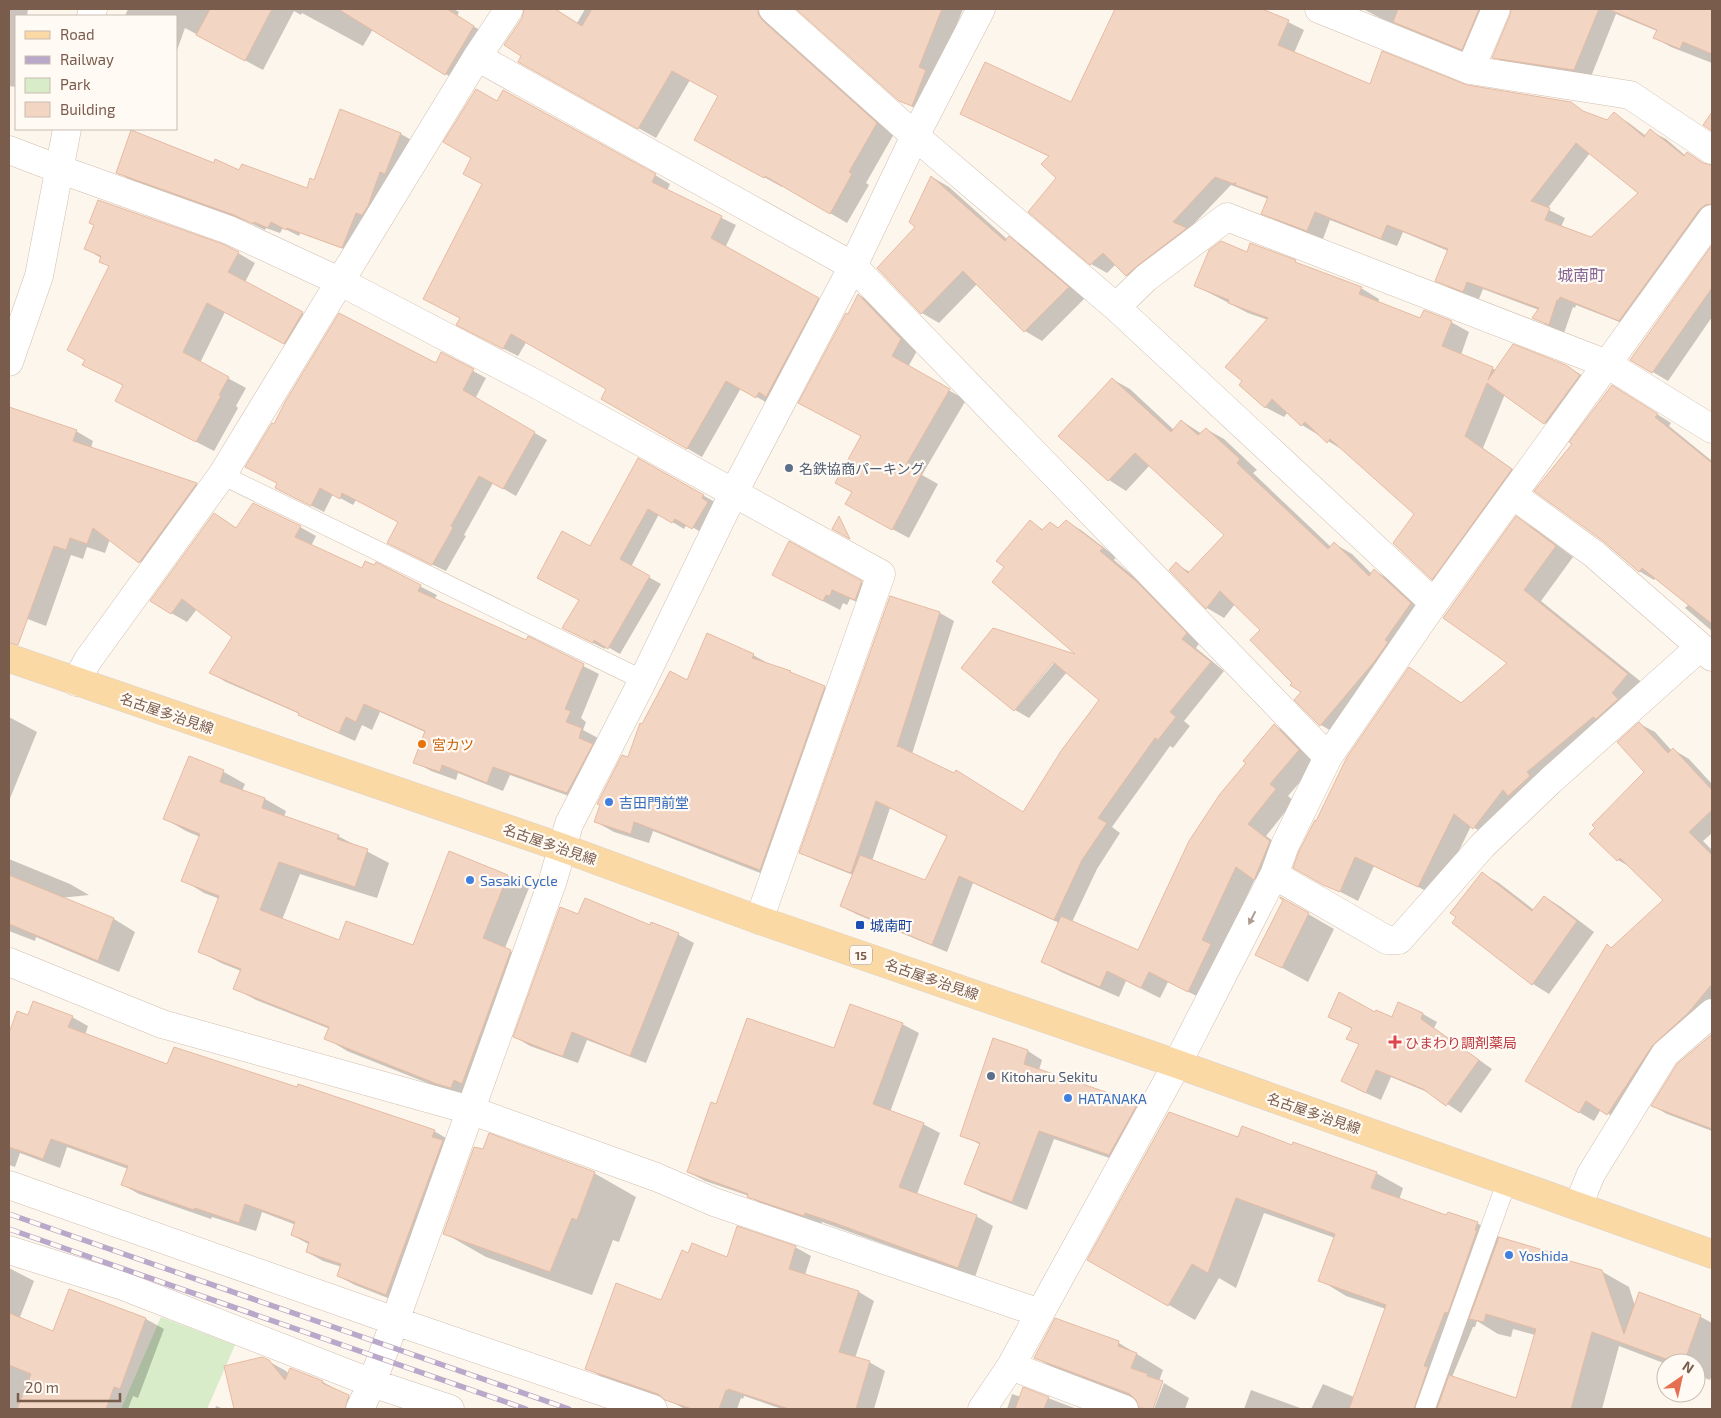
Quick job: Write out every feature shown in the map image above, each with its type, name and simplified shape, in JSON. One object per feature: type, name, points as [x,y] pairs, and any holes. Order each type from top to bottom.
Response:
[{"type":"main road","name":"名古屋多治見線","points":[[9,658],[563,848],[759,920],[1177,1064],[1712,1254]]},
{"type":"street","points":[[76,682],[88,660],[222,475],[508,9]]},
{"type":"street","points":[[773,9],[916,136],[1116,308],[1434,603]]},
{"type":"street","points":[[360,1409],[372,1383],[395,1321],[563,848],[569,824],[643,680],[734,492],[853,266],[916,136],[981,9]]},
{"type":"street","points":[[1319,9],[1470,70],[1630,95],[1712,150]]},
{"type":"street","points":[[1470,70],[1496,9]]},
{"type":"street","points":[[477,57],[853,266],[1328,757]]},
{"type":"street","points":[[9,362],[39,276],[68,130]]},
{"type":"street","points":[[9,150],[229,230],[342,282],[536,384],[881,574],[759,920]]},
{"type":"street","points":[[1116,308],[1146,278],[1227,216],[1607,364],[1712,429]]},
{"type":"street","points":[[982,1409],[1011,1366],[1177,1064],[1274,875],[1285,845],[1328,757],[1434,603],[1712,219]]},
{"type":"street","points":[[1274,875],[1387,940],[1399,940],[1483,845],[1637,702],[1706,652],[1594,554],[1513,495]]},
{"type":"street","points":[[9,962],[162,1024],[470,1110],[656,1176],[714,1202],[1040,1313]]},
{"type":"street","points":[[1578,1206],[1591,1174],[1666,1054],[1712,1013]]},
{"type":"street","points":[[9,1185],[395,1321],[653,1409]]},
{"type":"street","points":[[9,1250],[123,1286],[372,1383],[450,1409]]},
{"type":"street","points":[[1011,1366],[1124,1409]]},
{"type":"lane","points":[[222,475],[643,680]]},
{"type":"lane","points":[[1425,1409],[1507,1181]]},
{"type":"green space","points":[[161,1317],[235,1345],[207,1409],[121,1409]]},
{"type":"building","points":[[210,9],[272,9],[245,61],[196,35]]},
{"type":"building","points":[[338,9],[447,9],[474,26],[445,75]]},
{"type":"building","points":[[524,9],[555,9],[582,26],[592,9],[758,9],[758,14],[763,21],[877,123],[849,172],[852,174],[830,214],[765,176],[764,178],[694,140],[718,96],[672,71],[638,129],[518,62],[521,56],[504,45],[522,18]]},
{"type":"building","points":[[796,9],[942,9],[919,67],[926,70],[912,106],[899,101]]},
{"type":"building","points":[[1115,9],[1262,9],[1289,20],[1278,45],[1370,84],[1382,51],[1467,85],[1571,102],[1583,111],[1607,120],[1614,112],[1644,137],[1650,129],[1684,156],[1687,152],[1703,163],[1712,165],[1712,204],[1705,205],[1699,210],[1619,321],[1560,297],[1557,300],[1549,325],[1532,318],[1539,308],[1467,282],[1463,292],[1435,281],[1448,249],[1387,225],[1381,239],[1315,212],[1307,231],[1261,214],[1268,197],[1235,185],[1236,182],[1234,184],[1215,177],[1173,222],[1187,228],[1126,276],[1103,253],[1090,265],[1028,212],[1056,178],[1041,164],[1049,156],[960,114],[985,62],[1071,102]],"holes":[[[1576,143],[1638,193],[1591,237],[1545,220],[1550,208],[1531,201]]]},
{"type":"building","points":[[1398,9],[1479,9],[1462,50],[1393,22]]},
{"type":"building","points":[[1511,9],[1599,9],[1574,70],[1492,58]]},
{"type":"building","points":[[1608,9],[1712,9],[1712,54],[1683,42],[1680,49],[1653,38],[1657,30]]},
{"type":"building","points":[[476,89],[497,101],[503,90],[656,174],[652,182],[722,216],[711,238],[819,298],[766,397],[759,392],[756,398],[726,381],[687,449],[601,399],[606,389],[511,334],[503,349],[456,325],[460,318],[423,299],[482,184],[463,174],[471,158],[443,142]]},
{"type":"building","points":[[340,109],[401,133],[385,174],[380,172],[368,206],[362,215],[356,213],[342,248],[287,228],[286,230],[271,222],[268,228],[254,222],[253,224],[234,215],[116,173],[131,130],[214,163],[215,159],[239,170],[242,164],[307,188],[310,178],[314,180]]},
{"type":"building","points":[[1712,112],[1712,131],[1703,125]]},
{"type":"building","points":[[931,176],[1005,241],[1009,236],[1069,287],[1024,332],[963,271],[921,314],[877,268],[915,227],[909,222]]},
{"type":"building","points":[[98,200],[223,244],[239,252],[228,272],[303,312],[284,344],[207,303],[183,352],[229,377],[196,442],[115,401],[123,385],[82,365],[85,360],[67,350],[109,266],[99,262],[101,256],[84,249],[94,225],[89,223]]},
{"type":"building","points":[[1221,241],[1247,252],[1250,243],[1296,260],[1295,262],[1362,287],[1359,294],[1420,318],[1424,310],[1452,321],[1442,346],[1493,367],[1488,380],[1513,344],[1566,365],[1580,375],[1544,424],[1487,383],[1465,436],[1512,469],[1432,580],[1393,543],[1414,514],[1330,439],[1327,443],[1305,422],[1301,426],[1272,399],[1265,408],[1239,385],[1242,381],[1225,367],[1268,318],[1228,303],[1229,300],[1194,286],[1209,250]]},
{"type":"building","points":[[1712,245],[1712,288],[1652,373],[1630,360]]},
{"type":"building","points":[[858,294],[901,339],[892,356],[950,389],[906,465],[922,473],[892,530],[845,504],[852,492],[835,483],[861,436],[798,403]]},
{"type":"building","points":[[339,313],[436,363],[441,352],[474,369],[463,390],[535,432],[503,489],[479,476],[432,565],[387,543],[398,522],[342,493],[340,499],[320,488],[311,506],[275,488],[277,483],[245,467],[272,423],[274,424],[285,402]]},
{"type":"building","points":[[1112,378],[1171,432],[1181,420],[1198,435],[1206,428],[1240,459],[1237,463],[1328,549],[1334,542],[1369,576],[1374,569],[1411,603],[1385,640],[1388,642],[1374,662],[1320,726],[1294,700],[1301,692],[1290,685],[1292,683],[1250,640],[1260,630],[1220,591],[1206,609],[1169,570],[1176,562],[1188,573],[1224,535],[1135,453],[1108,481],[1058,436]]},
{"type":"building","points":[[1612,385],[1658,414],[1655,417],[1712,463],[1712,624],[1642,568],[1639,572],[1603,541],[1534,491],[1572,444],[1569,442]]},
{"type":"building","points":[[9,407],[77,430],[73,441],[197,483],[139,563],[93,528],[87,544],[70,538],[66,550],[54,546],[18,645],[9,643]]},
{"type":"building","points":[[638,458],[704,495],[702,498],[708,502],[692,529],[675,519],[672,523],[648,509],[620,559],[650,576],[608,649],[594,640],[593,643],[562,628],[579,600],[537,578],[562,531],[590,546]]},
{"type":"building","points":[[253,503],[301,526],[295,537],[362,568],[365,561],[374,565],[376,562],[421,585],[418,591],[526,640],[528,636],[584,664],[565,709],[571,711],[566,722],[582,728],[579,738],[593,744],[567,793],[493,767],[487,783],[442,765],[440,772],[413,763],[425,731],[364,704],[356,722],[346,717],[339,733],[209,673],[232,637],[182,599],[171,614],[150,601],[214,513],[236,528]]},
{"type":"building","points":[[839,516],[850,539],[832,529]]},
{"type":"building","points":[[1516,516],[1556,546],[1524,590],[1628,674],[1612,693],[1618,699],[1596,719],[1593,717],[1527,772],[1530,776],[1508,796],[1503,790],[1473,829],[1454,814],[1418,887],[1355,857],[1340,892],[1293,868],[1299,851],[1347,757],[1409,667],[1461,703],[1507,663],[1443,618]]},
{"type":"building","points":[[1030,520],[1042,530],[1050,522],[1058,528],[1066,520],[1103,548],[1100,551],[1137,582],[1187,633],[1182,639],[1211,662],[1170,712],[1176,717],[1158,740],[1155,738],[1098,818],[1107,823],[1082,860],[1054,920],[959,876],[932,945],[840,906],[860,855],[925,880],[947,836],[876,801],[851,873],[799,853],[890,596],[940,612],[897,747],[954,773],[956,770],[1023,812],[1061,751],[1099,700],[1053,662],[1014,711],[961,668],[993,628],[1075,654],[992,582],[1004,567],[996,561]]},
{"type":"building","points":[[789,541],[862,581],[855,600],[832,590],[830,596],[826,595],[823,601],[772,575]]},
{"type":"building","points":[[707,633],[754,654],[752,658],[791,671],[825,686],[760,870],[634,822],[631,834],[594,822],[600,805],[597,804],[622,755],[628,757],[640,723],[642,724],[670,671],[687,680]]},
{"type":"building","points":[[1639,722],[1668,753],[1673,748],[1712,790],[1712,810],[1689,832],[1712,855],[1712,984],[1689,1012],[1652,1046],[1607,1115],[1586,1101],[1579,1113],[1525,1081],[1607,944],[1611,948],[1663,900],[1620,858],[1617,861],[1589,834],[1595,828],[1592,825],[1644,772],[1617,742]]},
{"type":"building","points":[[1274,724],[1299,750],[1270,784],[1276,789],[1248,824],[1270,841],[1254,880],[1236,867],[1202,940],[1211,944],[1188,992],[1149,972],[1141,988],[1107,971],[1100,987],[1041,962],[1061,916],[1138,950],[1189,841],[1220,794],[1246,763],[1243,761]]},
{"type":"building","points":[[189,756],[224,770],[220,782],[265,798],[262,808],[339,835],[337,839],[368,849],[355,887],[279,862],[260,910],[339,940],[346,921],[413,945],[449,851],[508,875],[483,938],[511,950],[462,1084],[454,1080],[451,1088],[437,1084],[324,1039],[329,1027],[233,989],[241,969],[198,952],[219,896],[181,881],[200,834],[163,819]]},
{"type":"building","points":[[1482,872],[1532,911],[1544,896],[1577,921],[1532,985],[1452,923],[1456,917],[1450,913]]},
{"type":"building","points":[[9,875],[114,918],[98,961],[9,924]]},
{"type":"building","points":[[1280,897],[1309,913],[1282,968],[1255,955],[1283,900]]},
{"type":"building","points":[[585,898],[650,925],[651,922],[679,933],[630,1056],[572,1032],[563,1056],[513,1037],[560,907],[578,914]]},
{"type":"building","points":[[1339,992],[1375,1012],[1376,1010],[1392,1017],[1398,1002],[1423,1013],[1421,1019],[1479,1060],[1446,1106],[1423,1089],[1376,1070],[1366,1093],[1341,1081],[1359,1044],[1346,1039],[1352,1028],[1328,1017]]},
{"type":"building","points":[[33,1001],[73,1016],[68,1027],[167,1064],[174,1047],[297,1087],[298,1084],[435,1130],[432,1137],[443,1140],[386,1295],[337,1276],[341,1264],[306,1252],[309,1242],[291,1235],[295,1222],[245,1204],[239,1223],[195,1208],[194,1210],[121,1185],[128,1166],[51,1139],[43,1159],[9,1147],[9,1033],[17,1011],[28,1015]]},
{"type":"building","points":[[850,1004],[903,1023],[873,1104],[924,1123],[899,1187],[977,1215],[958,1268],[832,1222],[805,1213],[804,1216],[747,1197],[748,1194],[687,1172],[711,1102],[716,1104],[747,1018],[834,1048]]},
{"type":"building","points":[[1711,1035],[1712,1129],[1651,1106],[1677,1064]]},
{"type":"building","points":[[993,1038],[1028,1050],[1024,1064],[1138,1103],[1109,1155],[1039,1131],[1012,1202],[964,1184],[980,1143],[960,1136]]},
{"type":"building","points":[[1169,1112],[1238,1137],[1242,1126],[1292,1145],[1293,1142],[1377,1172],[1371,1188],[1446,1215],[1448,1212],[1478,1222],[1475,1230],[1477,1230],[1448,1313],[1445,1312],[1424,1366],[1428,1367],[1414,1409],[1349,1409],[1386,1305],[1318,1281],[1335,1234],[1236,1198],[1208,1273],[1192,1264],[1168,1306],[1087,1260]]},
{"type":"building","points":[[489,1133],[595,1172],[577,1220],[572,1218],[550,1272],[443,1234],[474,1147],[483,1149]]},
{"type":"building","points":[[737,1226],[796,1246],[789,1269],[859,1291],[839,1352],[870,1361],[856,1409],[789,1409],[728,1389],[719,1409],[692,1409],[665,1400],[658,1394],[585,1369],[616,1283],[661,1300],[682,1250],[688,1253],[692,1243],[727,1257]]},
{"type":"building","points":[[1499,1237],[1553,1253],[1552,1256],[1602,1270],[1624,1334],[1639,1292],[1701,1315],[1688,1353],[1656,1353],[1656,1355],[1592,1332],[1571,1409],[1437,1409],[1449,1375],[1516,1398],[1536,1329],[1486,1314],[1484,1322],[1469,1319]]},
{"type":"building","points":[[69,1289],[146,1318],[120,1389],[114,1387],[106,1409],[17,1409],[31,1374],[9,1365],[9,1313],[53,1331]]},
{"type":"building","points":[[1055,1318],[1119,1341],[1118,1346],[1137,1353],[1131,1368],[1163,1381],[1153,1409],[1139,1408],[1136,1400],[1130,1394],[1034,1358]]},
{"type":"building","points":[[262,1357],[269,1360],[285,1380],[290,1368],[323,1381],[322,1383],[349,1395],[345,1409],[234,1409],[224,1366]]},
{"type":"building","points":[[1023,1387],[1049,1397],[1044,1409],[1015,1409]]},
{"type":"railway","points":[[9,1214],[569,1409]]},
{"type":"railway","points":[[9,1229],[526,1409]]},
{"type":"place","name":"名鉄協商パーキング","points":[[789,468]]},
{"type":"place","name":"宮カツ","points":[[422,744]]},
{"type":"place","name":"吉田門前堂","points":[[609,802]]},
{"type":"place","name":"Sasaki Cycle","points":[[470,880]]},
{"type":"place","name":"城南町","points":[[860,925]]},
{"type":"place","name":"ひまわり調剤薬局","points":[[1395,1042]]},
{"type":"place","name":"Kitoharu Sekitu","points":[[991,1076]]},
{"type":"place","name":"HATANAKA","points":[[1068,1098]]},
{"type":"place","name":"Yoshida","points":[[1509,1255]]},
{"type":"district","name":"城南町","points":[[1581,274]]}]
